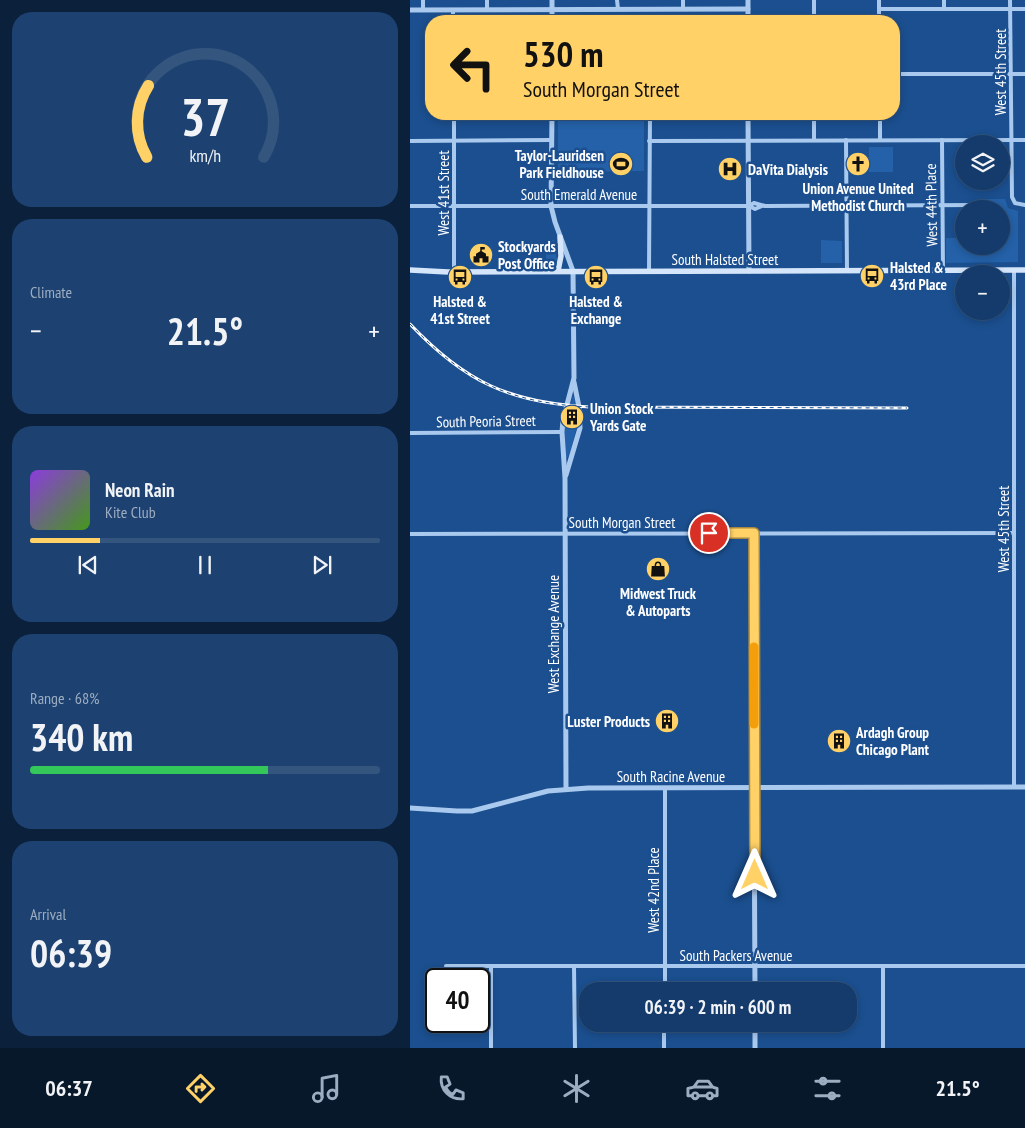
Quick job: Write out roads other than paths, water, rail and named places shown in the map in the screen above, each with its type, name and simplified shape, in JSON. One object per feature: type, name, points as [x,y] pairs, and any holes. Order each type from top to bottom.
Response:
[{"type":"main road","points":[[558,271],[561,256],[560,237]]},
{"type":"main road","name":"South Halsted Street","points":[[410,272],[1025,270]]},
{"type":"street","points":[[423,0],[423,10]]},
{"type":"street","points":[[487,0],[487,10]]},
{"type":"street","points":[[552,0],[552,15]]},
{"type":"street","points":[[618,0],[618,9]]},
{"type":"street","points":[[683,0],[683,9]]},
{"type":"street","points":[[748,0],[748,15]]},
{"type":"street","points":[[814,0],[814,15]]},
{"type":"street","points":[[879,0],[879,15]]},
{"type":"street","points":[[944,0],[944,9]]},
{"type":"street","name":"West 45th Street","points":[[1010,0],[1012,197],[1015,203],[1025,205]]},
{"type":"street","points":[[410,10],[748,9]]},
{"type":"street","points":[[879,9],[1025,9]]},
{"type":"street","points":[[453,10],[453,15]]},
{"type":"street","points":[[900,74],[1025,74]]},
{"type":"street","name":"West 41st Street","points":[[454,120],[454,272]]},
{"type":"street","points":[[552,120],[551,206],[573,271]]},
{"type":"street","points":[[649,272],[650,120]]},
{"type":"street","points":[[748,120],[749,271]]},
{"type":"street","points":[[814,120],[814,140]]},
{"type":"street","points":[[880,120],[880,140]]},
{"type":"street","points":[[410,141],[552,140]]},
{"type":"street","points":[[846,140],[847,271]]},
{"type":"street","name":"West 44th Place","points":[[942,140],[943,271]]},
{"type":"street","points":[[650,141],[1025,140]]},
{"type":"street","name":"South Emerald Avenue","points":[[410,206],[748,206],[755,208],[765,206],[955,205]]},
{"type":"street","name":"West 45th Street","points":[[1014,270],[1014,788]]},
{"type":"street","name":"West Exchange Avenue","points":[[565,478],[580,428],[579,407],[574,378],[573,271]]},
{"type":"street","name":"West Exchange Avenue","points":[[566,789],[565,478],[562,432],[563,420],[574,378]]},
{"type":"street","name":"South Peoria Street","points":[[410,434],[562,432]]},
{"type":"street","points":[[754,533],[755,982]]},
{"type":"street","name":"South Morgan Street","points":[[410,534],[1014,533]]},
{"type":"street","name":"South Racine Avenue","points":[[410,808],[457,812],[472,811],[566,789],[1025,787]]},
{"type":"street","name":"West 42nd Place","points":[[665,788],[665,982]]},
{"type":"street","name":"South Packers Avenue","points":[[446,966],[1025,966]]},
{"type":"street","points":[[491,966],[491,1048]]},
{"type":"street","points":[[883,966],[883,1048]]},
{"type":"street","points":[[574,967],[575,1048]]},
{"type":"street","points":[[664,1032],[664,1048]]},
{"type":"street","points":[[755,1032],[755,1048]]},
{"type":"railway","points":[[410,324],[430,344],[470,375],[512,394],[562,405],[590,407],[907,408]]},
{"type":"place","name":"Taylor-Lauridsen Park Fieldhouse","points":[[621,164]]},
{"type":"place","name":"Union Avenue United Methodist Church","points":[[858,164]]},
{"type":"place","name":"DaVita Dialysis","points":[[730,169]]},
{"type":"place","name":"Stockyards Post Office","points":[[481,255]]},
{"type":"place","name":"Halsted & 43rd Place","points":[[872,276]]},
{"type":"place","name":"Halsted & 41st Street","points":[[460,277]]},
{"type":"place","name":"Halsted & Exchange","points":[[596,277]]},
{"type":"place","name":"Union Stock Yards Gate","points":[[572,417]]},
{"type":"place","name":"Midwest Truck & Autoparts","points":[[658,569]]},
{"type":"place","name":"Luster Products","points":[[667,721]]},
{"type":"place","name":"Ardagh Group Chicago Plant","points":[[839,741]]}]
